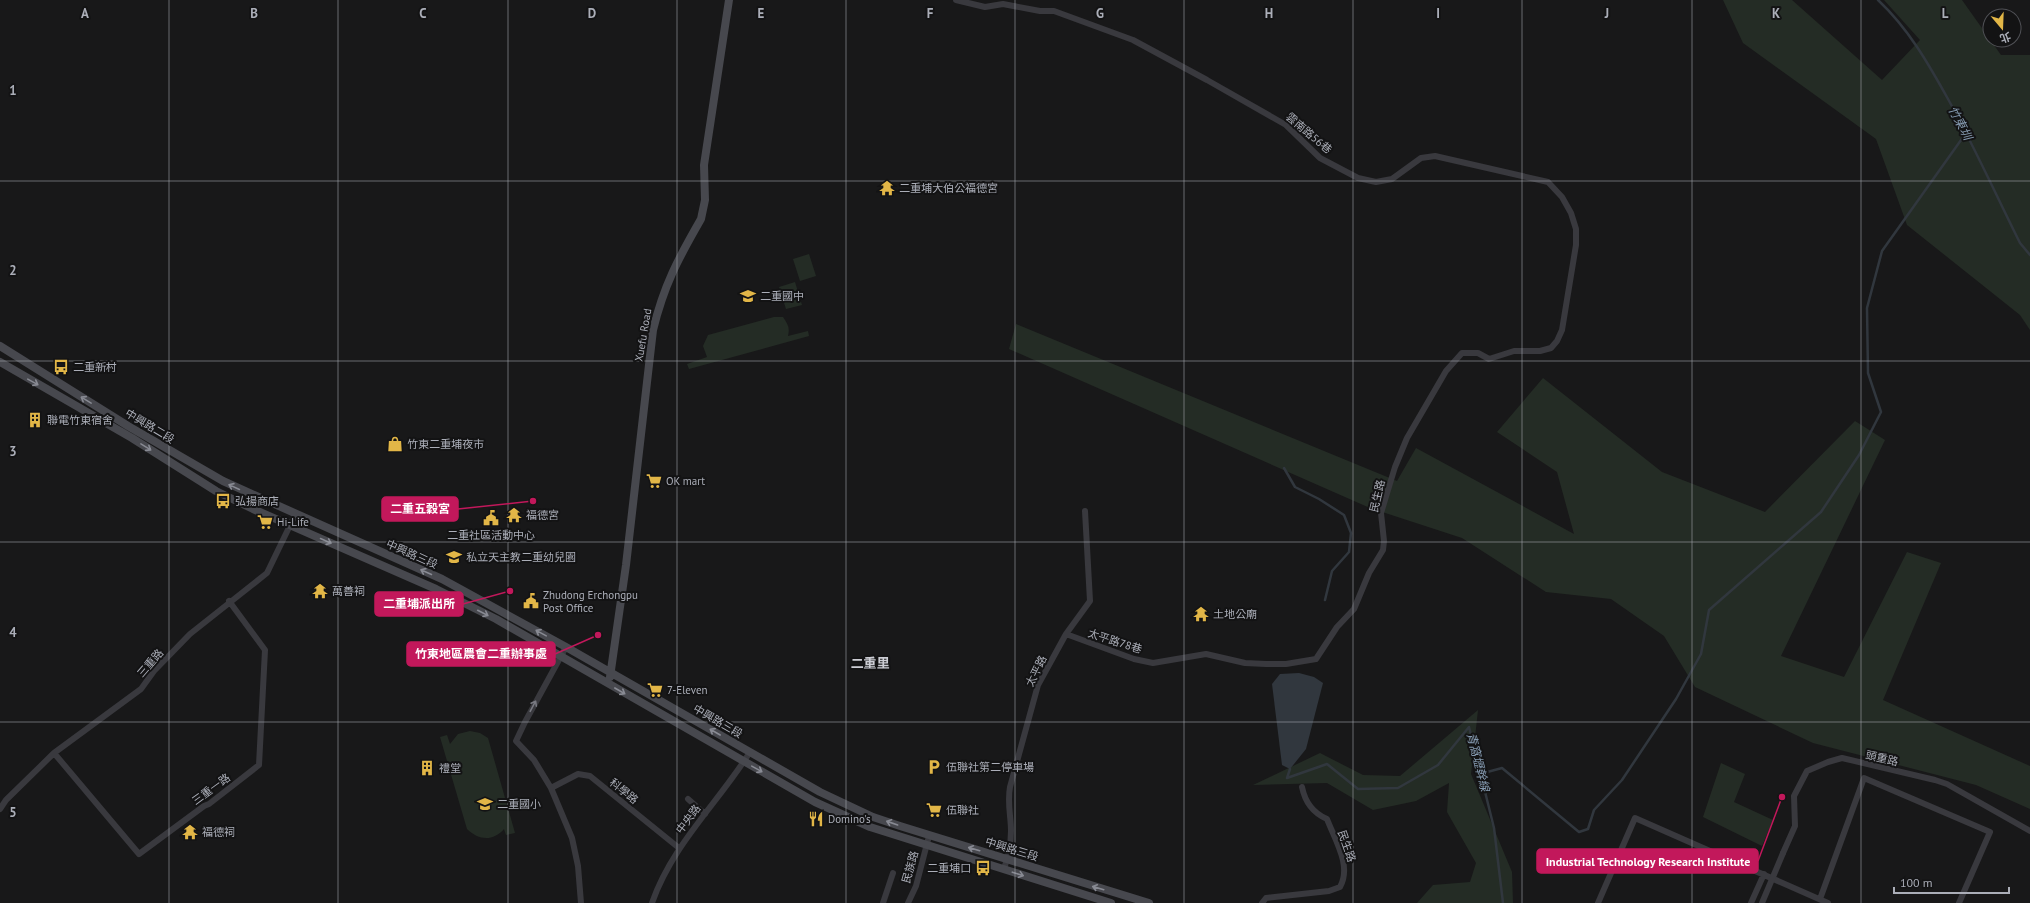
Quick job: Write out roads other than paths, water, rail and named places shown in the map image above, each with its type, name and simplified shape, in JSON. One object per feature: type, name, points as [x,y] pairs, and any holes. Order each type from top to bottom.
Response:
[{"type":"main road","name":"Xuefu Road","points":[[607,683],[612,674],[653,330],[660,303],[668,281],[701,220],[704,209],[704,165],[729,0]]},
{"type":"main road","name":"中興路二段","points":[[0,346],[128,426],[216,478],[295,515]]},
{"type":"main road","points":[[0,362],[132,438],[216,491],[290,526],[462,602],[815,802],[870,827],[926,846],[1112,903]]},
{"type":"main road","name":"中興路三段","points":[[295,515],[442,579],[566,647],[827,795],[873,817],[929,836],[1149,903]]},
{"type":"street","name":"雲南路56巷","points":[[956,0],[985,7],[1003,4],[1028,10],[1054,11],[1133,40],[1286,125],[1320,158],[1358,178],[1376,182],[1392,179],[1421,158],[1435,156],[1548,182],[1562,197],[1571,213],[1576,229],[1574,264],[1562,330],[1557,341],[1551,348],[1540,351],[1514,351],[1489,359],[1470,352],[1462,353],[1456,358]]},
{"type":"street","name":"民生路","points":[[1206,654],[1245,663],[1266,664],[1293,663],[1316,659],[1337,627],[1354,609],[1369,573],[1383,550],[1384,541],[1381,513],[1395,467],[1407,438],[1437,383],[1456,358]]},
{"type":"street","name":"太平路","points":[[1004,869],[1011,830],[1008,800],[1010,787],[1038,685],[1066,634],[1090,601],[1085,511]]},
{"type":"street","name":"三重路","points":[[0,809],[6,800],[54,753],[141,689],[154,671],[190,634],[229,601],[256,583],[267,573],[295,515]]},
{"type":"street","name":"三重一路","points":[[54,753],[140,854],[200,809],[209,804],[259,765],[265,650],[229,601]]},
{"type":"street","name":"太平路78巷","points":[[1066,634],[1134,659],[1153,663],[1206,654]]},
{"type":"street","points":[[566,647],[525,722],[516,742],[534,760],[551,788],[572,838],[578,866],[582,903]]},
{"type":"street","name":"中央路","points":[[652,903],[658,885],[679,848],[750,752]]},
{"type":"street","name":"頭重路","points":[[1762,903],[1795,826],[1794,796],[1807,771],[1838,758],[1941,782],[2030,831]]},
{"type":"street","name":"科學路","points":[[551,788],[578,774],[590,776],[679,848]]},
{"type":"street","points":[[1820,899],[1864,778],[1990,832],[1960,903]]},
{"type":"street","name":"民生路","points":[[1262,903],[1266,898],[1330,891],[1340,887],[1345,878],[1345,866],[1327,819],[1320,816],[1305,801],[1302,787]]},
{"type":"street","points":[[688,799],[705,814]]},
{"type":"street","points":[[1598,903],[1635,818],[1828,903]]},
{"type":"street","name":"民族路","points":[[908,903],[916,886],[929,836]]},
{"type":"street","points":[[883,903],[893,873]]},
{"type":"street","points":[[1750,903],[1764,874]]},
{"type":"street","points":[[1112,903],[1116,893]]},
{"type":"waterway","name":"竹東圳","points":[[1878,0],[1899,22],[1917,46],[1933,72],[1967,135],[2020,243],[2030,255]]},
{"type":"waterway","points":[[1480,774],[1502,768],[1579,832],[1588,829],[1594,810],[1622,780],[1676,699],[1701,654],[1709,610],[1821,512],[1859,455],[1881,412],[1868,373],[1867,308],[1882,251],[1966,133]]},
{"type":"waterway","points":[[1284,468],[1295,487],[1319,499],[1344,515],[1351,533],[1349,552],[1332,571],[1325,600]]},
{"type":"waterway","name":"青窩壢幹線","points":[[1290,769],[1287,778],[1327,764],[1358,789],[1398,788],[1438,765],[1469,727],[1494,828],[1503,903]]},
{"type":"place","name":"二重埔大伯公福德宮","points":[[887,188]]},
{"type":"place","name":"二重國中","points":[[748,296]]},
{"type":"place","name":"二重新村","points":[[61,367]]},
{"type":"place","name":"聯電竹東宿舍","points":[[35,420]]},
{"type":"place","name":"竹東二重埔夜市","points":[[395,444]]},
{"type":"place","name":"OK mart","points":[[654,481]]},
{"type":"place","name":"弘揚商店","points":[[223,501]]},
{"type":"place","name":"二重五穀宮","points":[[533,501]]},
{"type":"place","name":"福德宮","points":[[514,515]]},
{"type":"place","name":"二重社區活動中心","points":[[491,518]]},
{"type":"place","name":"Hi-Life","points":[[265,522]]},
{"type":"place","name":"私立天主教二重幼兒園","points":[[454,557]]},
{"type":"place","name":"萬善祠","points":[[320,591]]},
{"type":"place","name":"二重埔派出所","points":[[510,591]]},
{"type":"place","name":"Zhudong Erchongpu Post Office","points":[[531,601]]},
{"type":"place","name":"土地公廟","points":[[1201,614]]},
{"type":"place","name":"竹東地區農會二重辦事處","points":[[598,635]]},
{"type":"place","name":"7-Eleven","points":[[655,690]]},
{"type":"place","name":"伍聯社第二停車場","points":[[934,767]]},
{"type":"place","name":"禮堂","points":[[427,768]]},
{"type":"place","name":"Industrial Technology Research Institute","points":[[1782,797]]},
{"type":"place","name":"二重國小","points":[[485,804]]},
{"type":"place","name":"伍聯社","points":[[934,810]]},
{"type":"place","name":"Domino's","points":[[816,819]]},
{"type":"place","name":"福德祠","points":[[190,832]]},
{"type":"place","name":"二重埔口","points":[[983,868]]},
{"type":"district","name":"二重里","points":[[870,663]]}]
